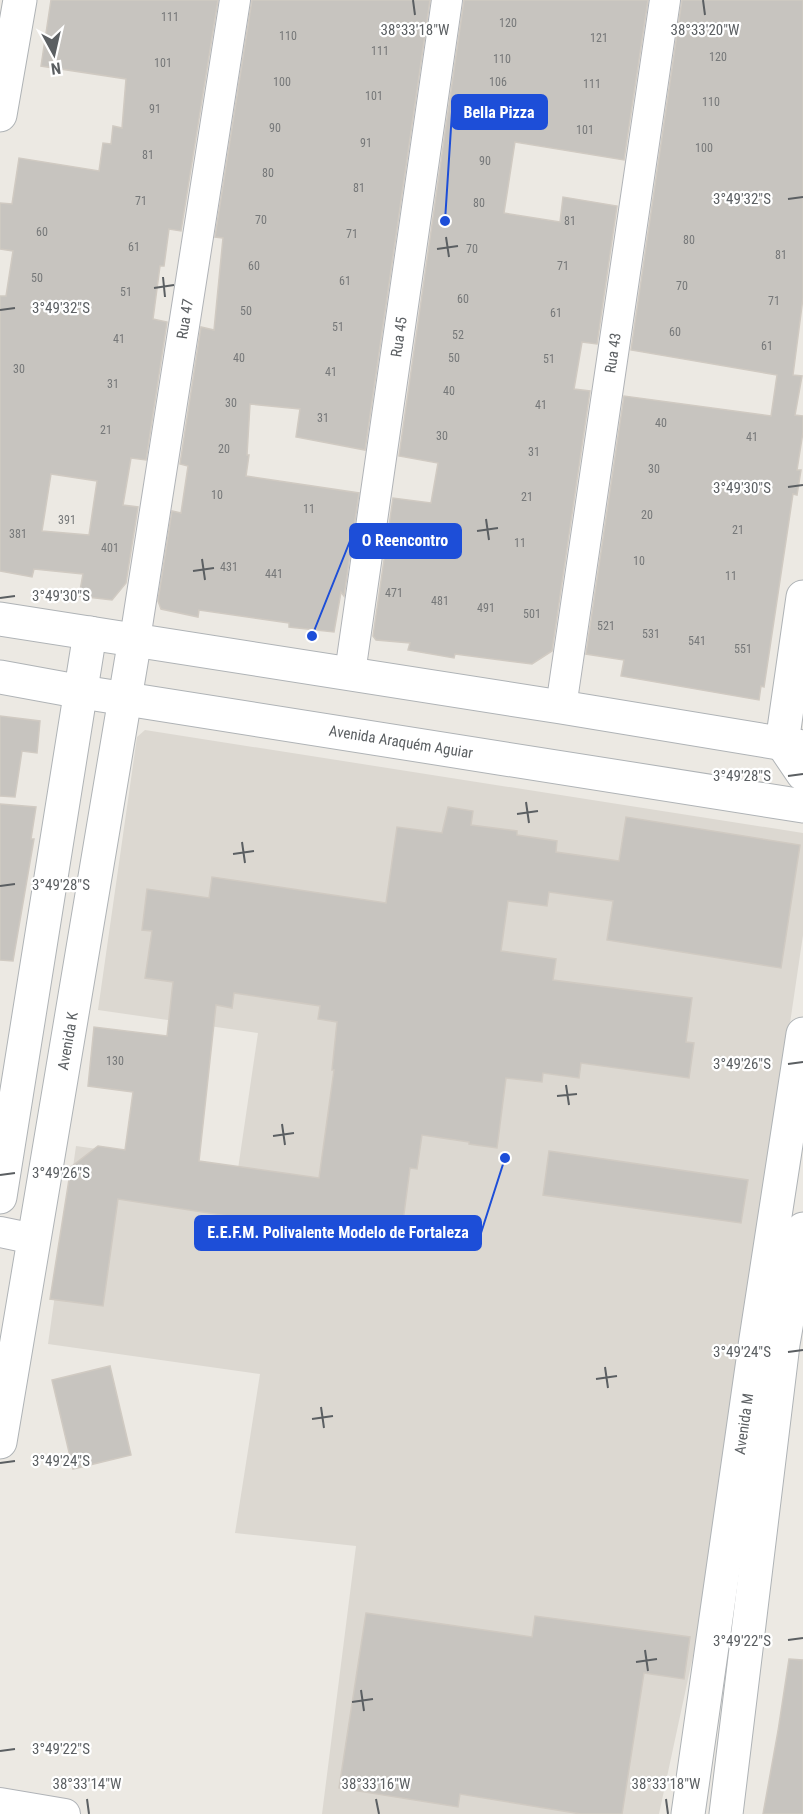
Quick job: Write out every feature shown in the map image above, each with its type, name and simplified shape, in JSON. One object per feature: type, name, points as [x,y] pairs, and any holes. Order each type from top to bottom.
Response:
[{"type":"street","points":[[0,115],[20,0]]},
{"type":"street","name":"Rua 47","points":[[135,639],[235,0]]},
{"type":"street","name":"Rua 45","points":[[350,674],[447,0]]},
{"type":"street","name":"Rua 43","points":[[561,707],[665,0]]},
{"type":"street","points":[[803,597],[793,745],[803,774]]},
{"type":"street","points":[[0,619],[793,745]]},
{"type":"street","points":[[0,1197],[90,633]]},
{"type":"street","name":"Avenida K","points":[[0,1442],[135,639]]},
{"type":"street","name":"Avenida Araquém Aguiar","points":[[0,677],[82,692],[803,806]]},
{"type":"street","name":"Avenida M","points":[[726,1814],[770,1341],[803,1034]]},
{"type":"street","name":"Avenida M","points":[[688,1814],[770,1341],[803,1229]]},
{"type":"street","points":[[0,1232],[34,1239]]},
{"type":"street","points":[[0,1803],[65,1814]]},
{"type":"shaded area","points":[[145,730],[803,833],[803,935],[705,1600],[659,1814],[322,1814],[356,1546],[235,1533],[260,1374],[48,1344],[76,1146],[238,1169],[258,1033],[98,1010],[137,737]]},
{"type":"building","points":[[51,0],[218,0],[181,231],[169,229],[164,266],[160,266],[153,319],[167,322],[146,460],[131,458],[123,505],[138,507],[126,583],[112,600],[79,596],[83,574],[34,569],[32,577],[0,571],[0,296],[6,296],[13,251],[0,249],[0,203],[12,204],[19,158],[99,171],[103,143],[111,144],[113,126],[122,128],[126,79],[41,66]],"holes":[[[51,474],[97,481],[89,535],[42,531]]]},
{"type":"building","points":[[252,0],[430,0],[365,450],[296,437],[300,409],[250,404],[247,455],[249,455],[246,476],[359,493],[344,596],[341,592],[334,632],[289,627],[289,623],[199,610],[198,617],[161,609],[158,601],[172,511],[181,513],[188,466],[180,464],[201,327],[214,330],[223,238],[215,237]]},
{"type":"building","points":[[464,0],[648,0],[624,160],[515,142],[504,213],[560,222],[563,197],[617,206],[597,344],[582,342],[574,389],[590,391],[552,651],[532,664],[455,654],[454,658],[408,650],[410,643],[376,640],[373,636],[393,498],[431,503],[438,463],[399,456]]},
{"type":"building","points":[[682,0],[803,0],[803,298],[793,375],[802,376],[795,415],[803,416],[797,470],[801,470],[797,495],[793,494],[764,687],[761,686],[759,700],[621,676],[624,660],[586,654],[624,396],[771,416],[777,375],[631,350]]},
{"type":"building","points":[[0,716],[40,721],[37,753],[22,751],[15,797],[0,796]]},
{"type":"building","points":[[0,804],[36,807],[31,839],[34,839],[13,961],[0,960]]},
{"type":"building","points":[[448,807],[473,811],[471,825],[517,831],[517,835],[557,841],[556,852],[619,861],[626,817],[800,845],[781,968],[607,940],[613,901],[549,892],[547,906],[508,901],[501,951],[556,959],[553,980],[692,998],[686,1042],[694,1043],[689,1078],[581,1063],[579,1078],[543,1073],[542,1082],[506,1078],[497,1148],[422,1135],[417,1169],[410,1168],[401,1237],[319,1227],[319,1230],[118,1199],[103,1306],[50,1299],[71,1167],[98,1146],[125,1150],[133,1092],[88,1086],[94,1027],[167,1036],[173,982],[145,978],[152,931],[142,930],[147,889],[209,898],[212,877],[386,903],[397,827],[442,833]],"holes":[[[234,993],[320,1006],[318,1019],[337,1022],[332,1070],[334,1070],[319,1178],[199,1161],[216,1005],[232,1008]]]},
{"type":"building","points":[[549,1151],[748,1180],[741,1223],[543,1195]]},
{"type":"building","points":[[110,1366],[131,1455],[73,1469],[52,1380]]},
{"type":"building","points":[[366,1613],[532,1637],[535,1616],[690,1637],[684,1679],[644,1673],[622,1814],[581,1814],[460,1794],[458,1807],[339,1788]]},
{"type":"building","points":[[789,1659],[803,1660],[803,1814],[763,1814],[778,1731]]},
{"type":"place","name":"Bella Pizza","points":[[445,221]]},
{"type":"place","name":"O Reencontro","points":[[312,636]]},
{"type":"place","name":"E.E.F.M. Polivalente Modelo de Fortaleza","points":[[505,1158]]}]
